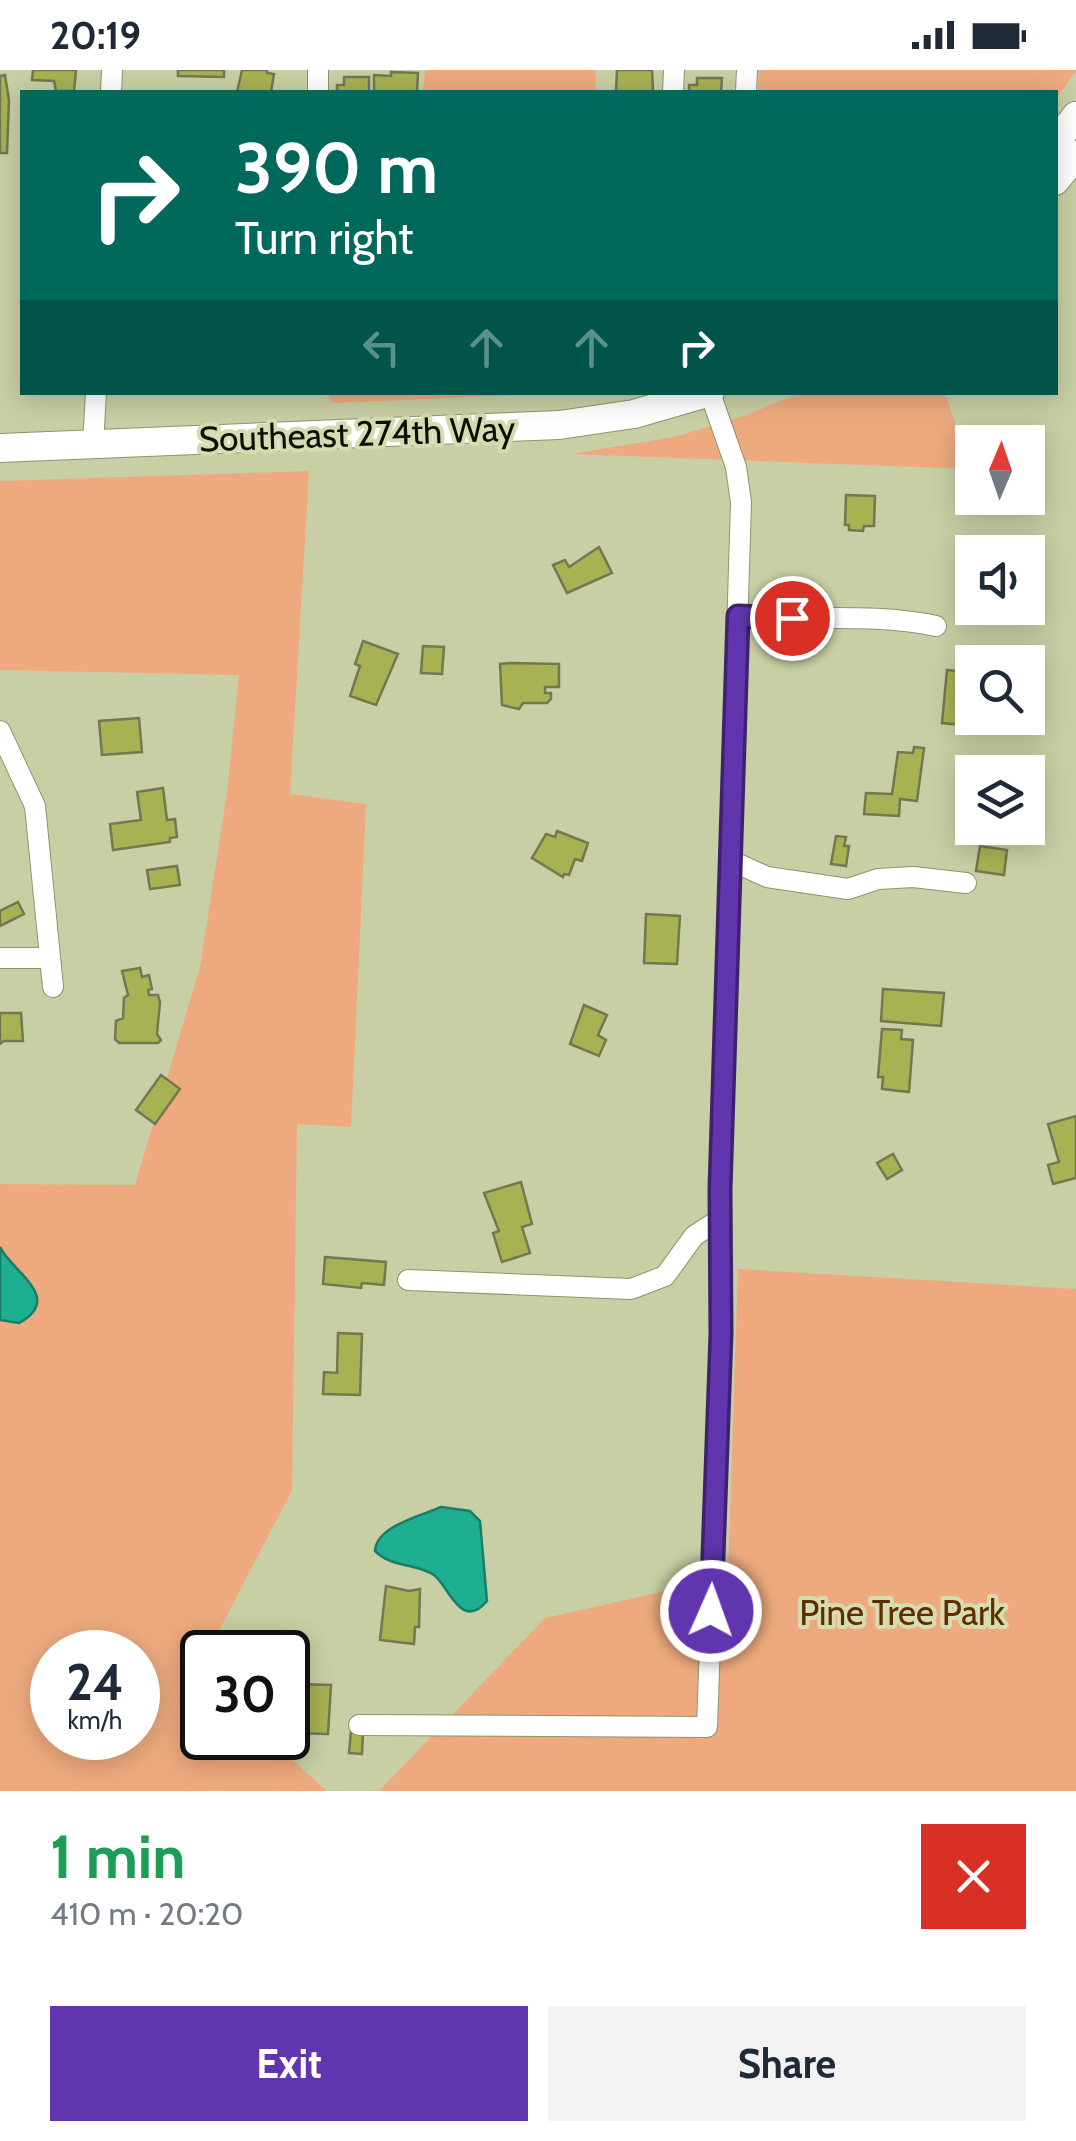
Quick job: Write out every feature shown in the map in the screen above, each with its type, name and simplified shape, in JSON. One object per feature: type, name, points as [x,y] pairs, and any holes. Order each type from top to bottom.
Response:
[{"type":"main road","points":[[1058,139],[1076,116]]},
{"type":"main road","points":[[1058,178],[1076,155]]},
{"type":"main road","name":"Southeast 274th Way","points":[[0,448],[559,426],[634,414],[703,395]]},
{"type":"street","points":[[93,444],[96,395]]},
{"type":"street","points":[[360,1724],[707,1727],[721,1334],[720,1219],[741,502],[736,467],[711,395]]},
{"type":"street","points":[[738,616],[848,617],[936,626]]},
{"type":"street","points":[[0,731],[34,806],[53,987]]},
{"type":"street","points":[[732,861],[767,877],[848,888],[878,879],[912,877],[966,883]]},
{"type":"street","points":[[0,958],[50,958]]},
{"type":"street","points":[[408,1280],[631,1289],[665,1276],[694,1236],[720,1219]]},
{"type":"green space","points":[[425,70],[595,70],[596,90],[423,90]]},
{"type":"green space","points":[[759,70],[1076,70],[1058,96],[1058,90],[758,90]]},
{"type":"green space","points":[[327,395],[516,395],[333,403]]},
{"type":"green space","points":[[796,395],[946,395],[956,425],[955,468],[571,454],[674,437]]},
{"type":"green space","points":[[309,471],[290,794],[366,804],[351,1127],[297,1124],[292,1490],[219,1630],[180,1630],[180,1760],[292,1760],[327,1791],[0,1791],[0,1184],[135,1185],[200,967],[227,792],[239,675],[0,670],[0,481]]},
{"type":"green space","name":"Pine Tree Park","points":[[738,1269],[1076,1289],[1076,1791],[379,1791],[545,1618],[728,1577]]},
{"type":"water","points":[[0,1247],[36,1294],[32,1314],[19,1323],[0,1320]]},
{"type":"water","points":[[441,1507],[470,1511],[480,1521],[487,1601],[478,1609],[462,1609],[434,1575],[389,1560],[375,1551],[377,1542],[391,1528]]},
{"type":"building","points":[[33,70],[76,70],[74,90],[56,90],[54,81],[32,80]]},
{"type":"building","points":[[178,70],[224,70],[224,77],[178,76]]},
{"type":"building","points":[[242,70],[267,70],[274,74],[271,90],[237,90]]},
{"type":"building","points":[[617,70],[652,70],[653,90],[616,90]]},
{"type":"building","points":[[391,72],[418,73],[417,90],[374,90],[374,75],[391,76]]},
{"type":"building","points":[[5,75],[9,100],[7,153],[0,153],[0,76]]},
{"type":"building","points":[[344,77],[369,77],[369,90],[337,90],[337,85],[344,85]]},
{"type":"building","points":[[697,78],[722,78],[721,90],[689,90],[689,85],[697,85]]},
{"type":"building","points":[[846,495],[875,496],[874,526],[864,526],[863,531],[849,530],[849,525],[845,525]]},
{"type":"building","points":[[599,547],[612,573],[567,593],[553,565],[565,560],[569,567]]},
{"type":"building","points":[[363,641],[398,654],[376,705],[350,696]]},
{"type":"building","points":[[423,646],[444,647],[442,674],[421,673]]},
{"type":"building","points":[[500,664],[559,664],[559,687],[545,687],[545,693],[551,693],[547,703],[523,703],[519,709],[502,705]]},
{"type":"building","points":[[947,670],[955,671],[955,724],[942,723]]},
{"type":"building","points":[[139,718],[142,752],[102,755],[99,721]]},
{"type":"building","points":[[914,747],[924,748],[917,801],[900,799],[899,816],[864,814],[866,793],[892,794],[898,752],[913,753]]},
{"type":"building","points":[[163,788],[167,820],[175,819],[177,837],[170,838],[170,842],[113,850],[110,824],[141,820],[137,792]]},
{"type":"building","points":[[557,831],[588,843],[582,861],[575,859],[569,875],[563,877],[532,858],[546,834],[555,837]]},
{"type":"building","points":[[836,836],[846,837],[844,846],[849,846],[846,866],[831,864]]},
{"type":"building","points":[[980,846],[1007,850],[1004,875],[976,871]]},
{"type":"building","points":[[177,866],[180,885],[150,889],[147,870]]},
{"type":"building","points":[[18,902],[24,914],[0,926],[0,911]]},
{"type":"building","points":[[646,914],[680,916],[677,964],[644,963]]},
{"type":"building","points":[[140,968],[142,977],[149,975],[149,995],[158,995],[157,1034],[161,1040],[119,1043],[115,1039],[116,1021],[123,1018],[124,998],[128,995],[122,971]]},
{"type":"building","points":[[883,989],[944,993],[941,1026],[881,1021]]},
{"type":"building","points":[[584,1005],[607,1015],[598,1035],[606,1040],[599,1056],[570,1044]]},
{"type":"building","points":[[0,1013],[21,1013],[23,1041],[0,1044]]},
{"type":"building","points":[[882,1029],[902,1030],[901,1039],[913,1040],[909,1092],[882,1089],[883,1077],[878,1077]]},
{"type":"building","points":[[161,1075],[180,1089],[155,1124],[136,1110]]},
{"type":"building","points":[[1076,1116],[1076,1178],[1053,1184],[1048,1165],[1059,1162],[1048,1124]]},
{"type":"building","points":[[893,1154],[902,1170],[887,1179],[877,1163]]},
{"type":"building","points":[[521,1182],[532,1224],[522,1227],[530,1253],[502,1262],[493,1233],[499,1231],[484,1193]]},
{"type":"building","points":[[325,1257],[386,1262],[384,1285],[362,1283],[361,1288],[323,1284]]},
{"type":"building","points":[[338,1333],[362,1334],[360,1395],[323,1394],[324,1372],[337,1373]]},
{"type":"building","points":[[386,1586],[420,1589],[419,1627],[415,1627],[414,1644],[380,1640]]},
{"type":"building","points":[[310,1684],[331,1685],[328,1734],[310,1733]]},
{"type":"building","points":[[351,1731],[363,1732],[362,1754],[349,1753]]},
{"type":"route","points":[[711,1611],[738,616],[792,618]]}]
